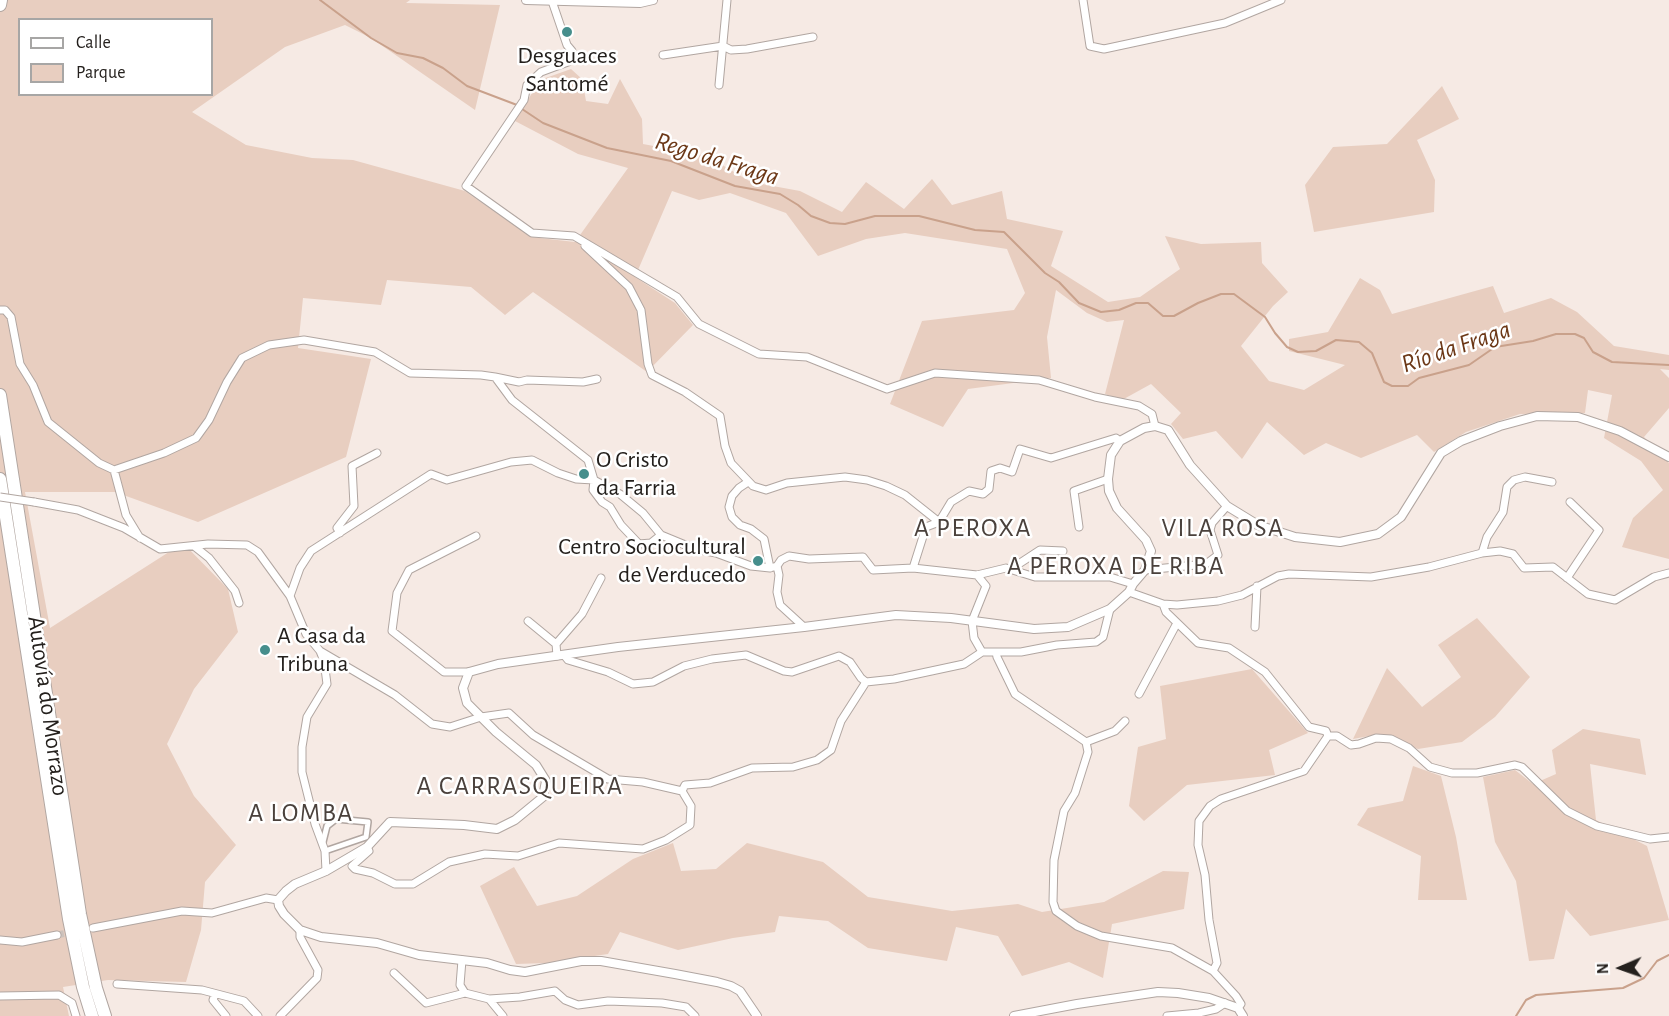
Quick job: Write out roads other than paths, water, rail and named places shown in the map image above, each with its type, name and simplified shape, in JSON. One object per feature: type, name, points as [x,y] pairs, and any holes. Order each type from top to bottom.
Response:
[{"type":"highway","points":[[0,4],[1,0]]},
{"type":"highway","name":"Autovía do Morrazo","points":[[0,394],[80,914],[96,988],[105,1016]]},
{"type":"highway","name":"Autovía do Morrazo","points":[[0,479],[69,919],[83,987],[92,1016]]},
{"type":"street","points":[[526,0],[640,3],[653,0]]},
{"type":"street","points":[[718,85],[727,0]]},
{"type":"street","points":[[1083,0],[1090,46],[1104,49],[1225,23],[1281,0]]},
{"type":"street","points":[[552,1],[573,56],[568,62],[541,72],[527,85],[524,100],[466,186],[532,233],[574,236],[677,297],[699,324],[759,354],[807,357],[887,389],[935,373],[1039,380],[1095,398],[1139,406],[1152,414],[1155,426]]},
{"type":"street","points":[[663,55],[723,46],[731,50],[747,49],[813,37]]},
{"type":"street","points":[[574,236],[630,287],[641,310],[648,364],[652,375],[686,392],[720,416],[725,446],[731,463],[753,486],[766,490],[787,483],[820,478],[845,477],[867,480],[905,495],[939,522]]},
{"type":"street","points":[[0,309],[11,317],[20,364],[33,385],[48,422],[99,463],[114,470],[164,453],[196,438],[209,420],[227,382],[242,358],[269,345],[304,340],[375,352],[410,373],[480,375],[519,382],[527,380],[583,382],[597,379]]},
{"type":"street","points":[[495,377],[512,400],[588,460],[594,480],[593,490],[602,502],[610,507],[621,525],[639,544],[651,543],[661,536]]},
{"type":"street","points":[[476,536],[409,570],[397,593],[392,631],[444,672],[469,672],[498,664],[560,655],[896,615],[1034,628],[1068,627],[1110,609],[1129,592],[1144,570],[1151,551],[1146,540],[1117,508],[1109,491],[1108,479],[1112,455],[1120,441],[1144,428],[1155,426],[1167,430],[1190,465],[1227,506],[1258,525],[1295,537],[1340,542],[1378,534],[1401,517],[1441,453],[1461,441],[1500,426],[1538,416],[1578,417],[1620,431],[1669,457]]},
{"type":"street","points":[[913,568],[926,527],[939,522],[951,502],[969,491],[983,494],[990,489],[991,471],[1000,468],[1012,472],[1020,449],[1052,458],[1116,438],[1120,441]]},
{"type":"street","points":[[340,533],[337,528],[354,506],[352,466],[377,453]]},
{"type":"street","points":[[290,596],[300,568],[310,551],[413,484],[431,474],[447,480],[510,462],[532,460],[567,476],[594,480],[627,500],[643,513],[661,536],[751,566],[774,567],[789,556],[809,559],[863,557],[873,570],[913,568],[977,575],[1006,568],[1035,578],[1110,577],[1133,584]]},
{"type":"street","points":[[114,470],[126,515],[140,538]]},
{"type":"street","points":[[1482,553],[1487,537],[1503,512],[1507,487],[1514,480],[1525,477],[1552,482]]},
{"type":"street","points":[[1079,527],[1074,491],[1108,479]]},
{"type":"street","points":[[748,482],[732,496],[729,507],[732,517],[740,525],[751,529],[764,539],[779,575],[777,592],[780,605],[804,627]]},
{"type":"street","points":[[0,497],[78,510],[124,528],[160,549],[247,545],[258,552],[290,596],[306,634],[320,651],[324,661],[327,684],[307,717],[302,747],[302,772],[324,847],[326,871]]},
{"type":"street","points":[[1567,578],[1599,530],[1570,502]]},
{"type":"street","points":[[1144,570],[1206,564],[1218,555],[1210,530],[1212,523],[1227,506]]},
{"type":"street","points":[[194,546],[209,558],[235,591],[239,603]]},
{"type":"street","points":[[1011,569],[1040,550],[1063,551]]},
{"type":"street","points":[[1129,592],[1163,604],[1218,601],[1242,595],[1278,576],[1289,574],[1371,577],[1500,551],[1514,554],[1524,568],[1552,567],[1588,594],[1615,600],[1654,577],[1669,573]]},
{"type":"street","points":[[977,575],[986,586],[972,621],[974,638],[982,652]]},
{"type":"street","points":[[556,644],[582,614],[601,578]]},
{"type":"street","points":[[1255,627],[1257,586]]},
{"type":"street","points":[[1163,604],[1166,612],[1198,643],[1229,648],[1265,672],[1309,727],[1326,731],[1329,735],[1337,736],[1351,745],[1376,738],[1391,739],[1409,748],[1430,767],[1452,773],[1477,773],[1515,765],[1522,767],[1567,811],[1597,826],[1650,839],[1669,837]]},
{"type":"street","points":[[528,621],[556,644],[560,655],[568,660],[608,672],[633,684],[653,682],[684,666],[712,659],[746,655],[784,671],[792,672],[839,656],[850,662],[866,682],[894,679],[964,664],[982,652],[1021,652],[1057,645],[1096,642],[1103,637],[1110,609]]},
{"type":"street","points":[[1139,694],[1177,623]]},
{"type":"street","points":[[320,651],[396,695],[432,724],[450,727],[481,717],[509,713],[533,735],[609,778],[643,782],[682,791],[691,806],[690,825],[666,840],[642,849],[559,843],[519,856],[485,854],[449,862],[413,884],[395,884],[373,873],[355,869],[352,866],[369,851],[367,847]]},
{"type":"street","points":[[996,652],[1015,694],[1086,742],[1088,752],[1075,793],[1064,811],[1054,860],[1053,902],[1056,911],[1077,926],[1101,936],[1172,948],[1213,971],[1241,1004],[1241,1012],[1225,1003],[1178,993],[1158,992],[1087,1002],[1014,1016]]},
{"type":"street","points":[[469,672],[463,688],[467,704],[536,765],[546,781],[543,797],[515,820],[497,829],[464,825],[390,822],[367,847],[286,891],[279,900],[279,906],[284,914],[300,930],[321,937],[377,943],[418,956],[487,963],[525,972],[581,962],[600,962],[717,982],[740,991],[757,1016]]},
{"type":"street","points":[[682,791],[685,785],[710,783],[752,768],[793,767],[817,760],[831,750],[841,721],[866,682]]},
{"type":"street","points":[[1086,742],[1115,731],[1125,721]]},
{"type":"street","points":[[1213,971],[1217,963],[1209,920],[1205,875],[1198,845],[1202,814],[1221,799],[1304,771],[1329,735]]},
{"type":"street","points":[[336,819],[368,822],[366,837],[324,847],[327,826],[336,819]]},
{"type":"street","points":[[93,928],[182,911],[212,913],[266,898],[279,900]]},
{"type":"street","points":[[280,1016],[317,978],[318,970],[300,937],[300,930]]},
{"type":"street","points":[[0,940],[22,942],[57,935]]},
{"type":"street","points":[[462,960],[460,985],[465,993]]},
{"type":"street","points":[[394,973],[426,1004],[465,993],[489,999],[555,991],[565,1000],[578,1005],[608,1001],[662,1003],[686,1007],[695,1016]]},
{"type":"street","points":[[117,984],[202,990],[244,1000],[258,1016]]},
{"type":"street","points":[[0,996],[58,994],[72,1003],[76,1016]]},
{"type":"street","points":[[215,994],[213,1000],[226,1016]]},
{"type":"street","points":[[489,999],[503,1016]]},
{"type":"street","points":[[1167,1016],[1199,1013],[1216,1009],[1225,1003]]},
{"type":"waterway","name":"Rego da Fraga","points":[[320,0],[371,38],[397,53],[423,58],[443,68],[467,86],[517,105]]},
{"type":"waterway","name":"Rego da Fraga","points":[[522,109],[543,123],[607,148],[671,161],[735,186],[780,194],[811,216],[830,223],[845,224],[875,216],[919,216],[975,230],[1004,232],[1079,303],[1101,312],[1119,310],[1136,303],[1148,303],[1163,316],[1174,316],[1221,294],[1234,294],[1265,317],[1287,347],[1298,352],[1316,351],[1336,340],[1359,342],[1372,353],[1384,382],[1392,386],[1408,386],[1419,378],[1469,365],[1495,347],[1533,341],[1556,334],[1575,334],[1584,338],[1593,352],[1612,362],[1669,365]]},
{"type":"waterway","points":[[1516,1016],[1526,1000],[1536,995],[1623,988],[1644,978],[1657,961],[1669,955]]},
{"type":"tunnel","points":[[57,935],[93,928]]},
{"type":"place","name":"Desguaces Santomé","points":[[567,32]]},
{"type":"place","name":"O Cristo da Farria","points":[[584,474]]},
{"type":"place","name":"Centro Sociocultural de Verducedo","points":[[758,561]]},
{"type":"place","name":"A Casa da Tribuna","points":[[265,650]]},
{"type":"district","name":"A PEROXA","points":[[973,528]]},
{"type":"district","name":"VILA ROSA","points":[[1223,528]]},
{"type":"district","name":"A PEROXA DE RIBA","points":[[1116,566]]},
{"type":"district","name":"A CARRASQUEIRA","points":[[520,786]]},
{"type":"district","name":"A LOMBA","points":[[301,813]]},
{"type":"water label","name":"Río da Fraga","points":[[1456,347]]}]
